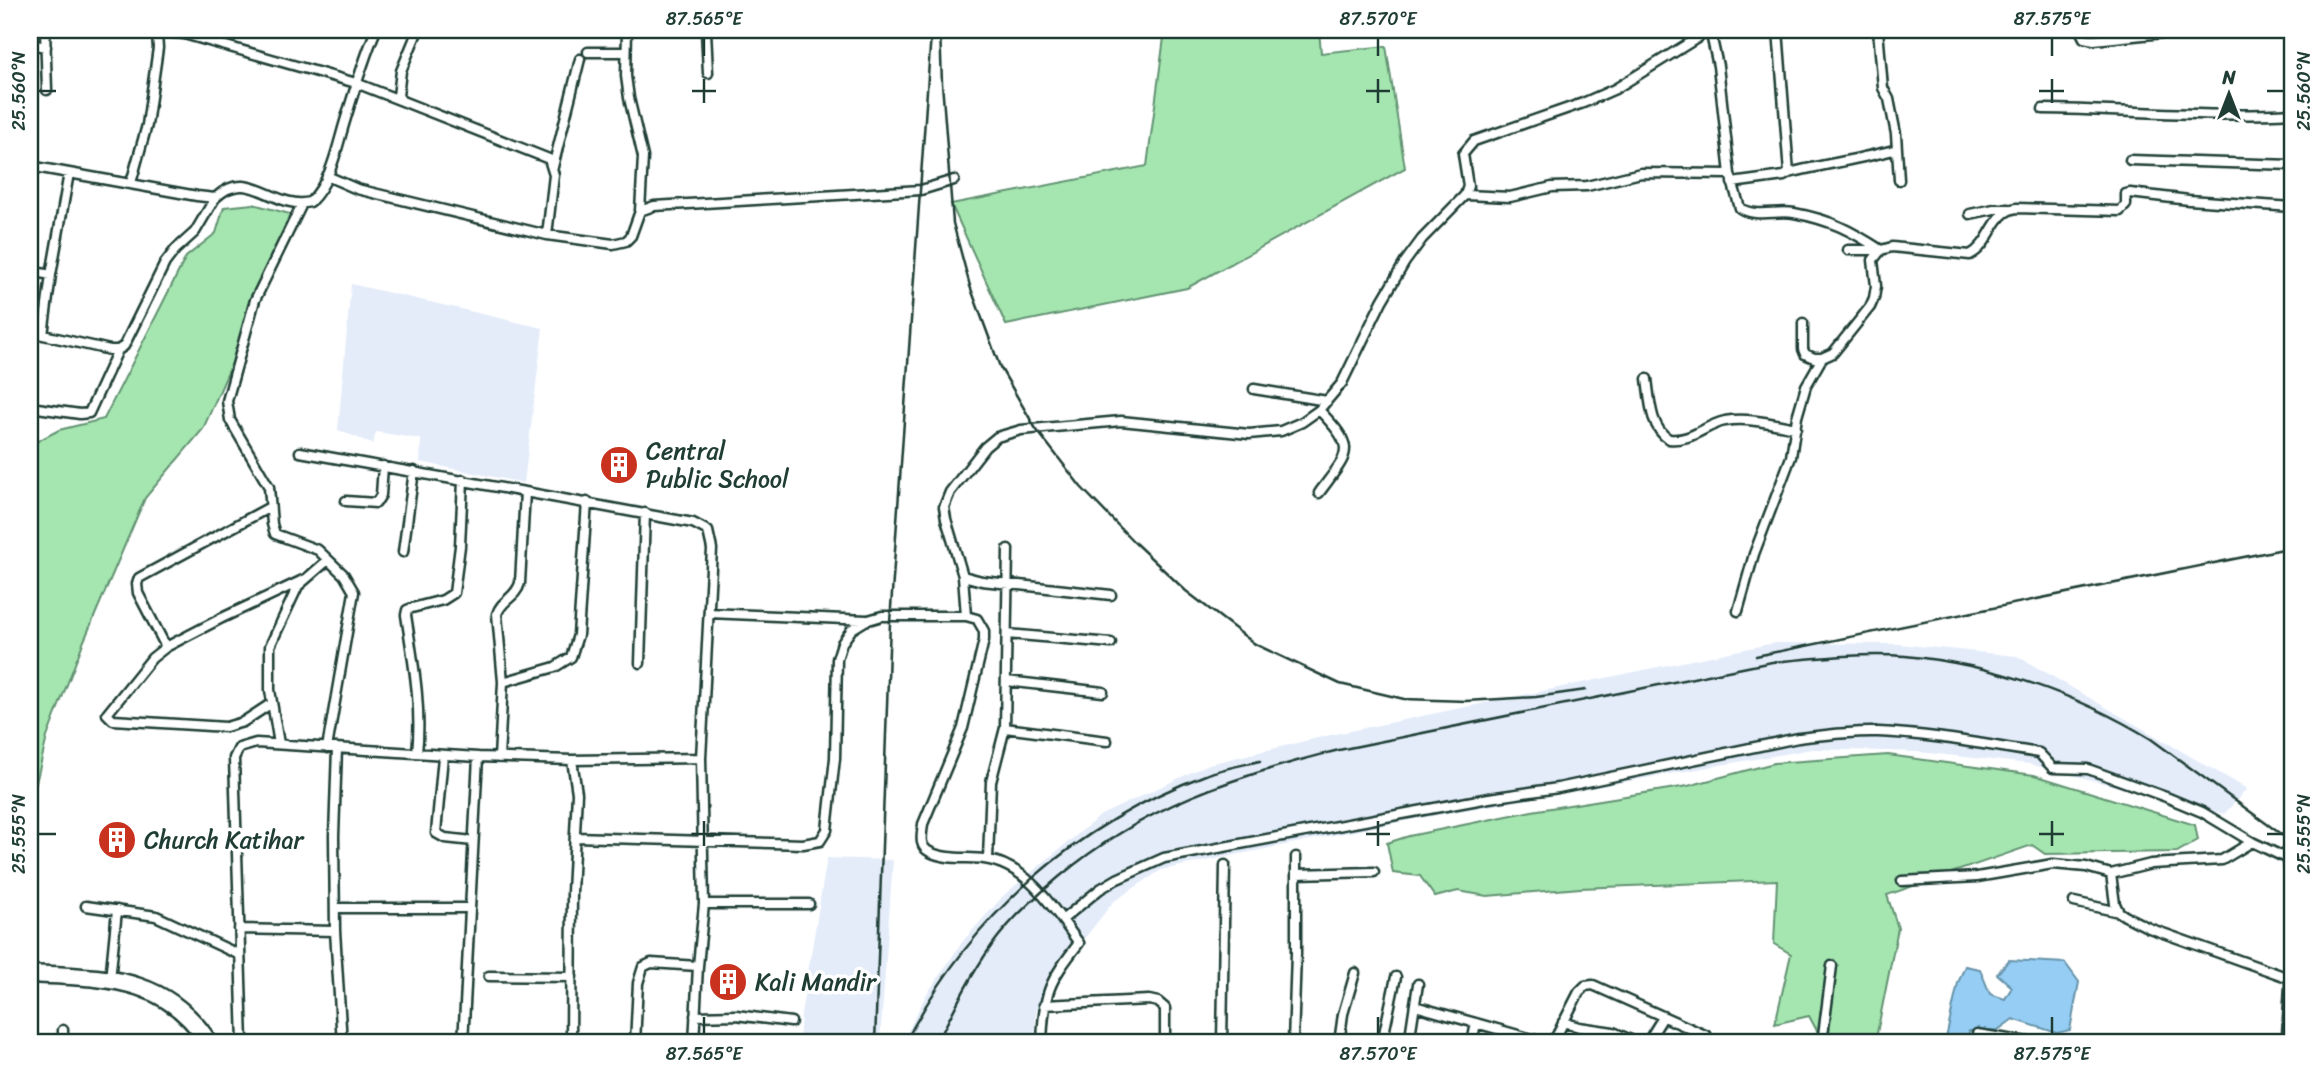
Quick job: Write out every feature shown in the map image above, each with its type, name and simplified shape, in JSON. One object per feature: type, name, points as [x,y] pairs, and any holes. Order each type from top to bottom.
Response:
[{"type":"highway","points":[[30,974],[147,989],[170,1002],[191,1021],[209,1043]]},
{"type":"highway","points":[[30,980],[110,983],[155,1003],[187,1029],[198,1043]]},
{"type":"street","points":[[45,30],[47,90]]},
{"type":"street","points":[[141,30],[184,34],[356,83],[540,154],[549,159],[554,175],[547,234]]},
{"type":"street","points":[[30,407],[80,414],[89,412],[165,263],[195,232],[215,198],[228,188],[238,185],[250,187],[302,204],[310,202],[317,195],[327,176],[376,30]]},
{"type":"street","points":[[402,101],[398,96],[399,81],[418,30]]},
{"type":"street","points":[[327,176],[357,189],[547,234],[620,244],[631,236],[640,211],[643,157],[629,98],[627,30]]},
{"type":"street","points":[[706,30],[708,73]]},
{"type":"street","points":[[965,616],[963,576],[946,519],[946,499],[985,447],[997,437],[1021,430],[1121,421],[1249,434],[1281,431],[1302,422],[1320,410],[1342,383],[1382,301],[1405,262],[1422,239],[1465,195],[1468,186],[1464,154],[1474,141],[1615,89],[1710,30],[1718,65],[1736,201],[1746,212],[1781,211],[1816,218],[1849,229],[1881,250]]},
{"type":"street","points":[[1778,30],[1788,173]]},
{"type":"street","points":[[1878,30],[1883,88],[1889,99],[1899,180]]},
{"type":"street","points":[[2080,30],[2084,38],[2094,40],[2192,30]]},
{"type":"street","points":[[131,183],[147,125],[158,48],[163,32]]},
{"type":"street","points":[[30,44],[46,47]]},
{"type":"street","points":[[587,52],[626,52]]},
{"type":"street","points":[[553,167],[580,60]]},
{"type":"street","points":[[2043,109],[2145,111],[2205,116],[2293,113]]},
{"type":"street","points":[[1465,195],[1510,197],[1552,187],[1587,186],[1641,173],[1731,178],[1784,176],[1897,149]]},
{"type":"street","points":[[2130,160],[2293,165]]},
{"type":"street","points":[[30,166],[215,198]]},
{"type":"street","points":[[43,335],[69,173]]},
{"type":"street","points":[[640,211],[654,206],[921,190],[954,180]]},
{"type":"street","points":[[1970,214],[2017,208],[2120,211],[2126,205],[2126,194],[2130,193],[2293,207]]},
{"type":"street","points":[[302,204],[255,300],[227,401],[230,420],[269,487],[275,534],[311,546],[344,575],[354,592],[328,745]]},
{"type":"street","points":[[1848,250],[1881,250],[1892,247],[1970,255],[1981,246],[2000,215],[2008,209]]},
{"type":"street","points":[[1738,611],[1754,554],[1791,457],[1805,386],[1822,358],[1839,348],[1870,307],[1876,286],[1873,260],[1881,250]]},
{"type":"street","points":[[30,271],[51,275]]},
{"type":"street","points":[[1803,323],[1805,354],[1822,358]]},
{"type":"street","points":[[30,332],[118,351]]},
{"type":"street","points":[[1647,379],[1658,430],[1669,439],[1684,439],[1718,423],[1735,420],[1796,428]]},
{"type":"street","points":[[1254,389],[1327,401]]},
{"type":"street","points":[[1319,493],[1344,457],[1346,447],[1337,428],[1320,410]]},
{"type":"street","points":[[300,452],[645,513],[693,523],[708,531],[712,549],[701,758],[704,904],[694,1043]]},
{"type":"street","points":[[346,501],[376,503],[381,495],[383,466]]},
{"type":"street","points":[[403,552],[414,471]]},
{"type":"street","points":[[417,753],[418,716],[414,661],[406,615],[412,608],[443,600],[454,593],[460,546],[463,480]]},
{"type":"street","points":[[499,758],[503,682],[497,614],[501,604],[516,593],[520,583],[525,492]]},
{"type":"street","points":[[503,682],[555,667],[566,662],[574,650],[578,635],[587,502]]},
{"type":"street","points":[[166,647],[138,593],[139,578],[270,507]]},
{"type":"street","points":[[640,663],[645,513]]},
{"type":"street","points":[[988,859],[991,782],[1005,728],[1008,549]]},
{"type":"street","points":[[272,703],[243,722],[226,727],[108,718],[109,709],[152,658],[166,647],[303,580],[328,560]]},
{"type":"street","points":[[963,576],[982,581],[1111,595]]},
{"type":"street","points":[[278,737],[269,677],[270,646],[291,598],[303,580]]},
{"type":"street","points":[[709,613],[868,620]]},
{"type":"street","points":[[575,837],[814,843],[824,837],[827,830],[835,758],[837,659],[842,643],[852,629],[868,620],[890,614],[965,616],[977,619],[984,631],[983,647],[963,728],[923,824],[921,839],[924,847],[941,856],[988,859],[1007,865],[1030,880],[1079,943],[1050,982],[1044,1005],[1042,1043]]},
{"type":"street","points":[[1007,634],[1111,643]]},
{"type":"street","points":[[1007,681],[1103,692]]},
{"type":"street","points":[[1005,728],[1107,741]]},
{"type":"street","points":[[1062,920],[1117,878],[1164,858],[1640,773],[1676,762],[1798,738],[1875,732],[2039,753],[2053,768],[2096,771],[2166,797],[2202,812],[2252,842],[2291,856],[2293,901]]},
{"type":"street","points":[[243,1043],[234,758],[239,748],[278,737],[337,748],[443,756],[572,760],[701,758]]},
{"type":"street","points":[[337,748],[335,931],[342,1043]]},
{"type":"street","points":[[443,756],[436,833],[445,838],[473,841]]},
{"type":"street","points":[[463,1043],[478,757]]},
{"type":"street","points":[[571,1043],[577,793],[572,760]]},
{"type":"street","points":[[1902,881],[1977,877],[2053,864],[2086,867],[2111,874],[2151,864],[2222,860],[2252,842]]},
{"type":"street","points":[[1293,1043],[1296,858]]},
{"type":"street","points":[[1222,1043],[1226,865]]},
{"type":"street","points":[[1296,874],[1374,872]]},
{"type":"street","points":[[2111,874],[2115,904],[2119,912]]},
{"type":"street","points":[[2074,902],[2119,912],[2149,928],[2293,979]]},
{"type":"street","points":[[704,904],[810,904]]},
{"type":"street","points":[[86,906],[156,916],[240,955]]},
{"type":"street","points":[[335,908],[469,908]]},
{"type":"street","points":[[110,983],[117,910]]},
{"type":"street","points":[[239,929],[335,931]]},
{"type":"street","points":[[2289,1043],[2293,934]]},
{"type":"street","points":[[635,1043],[638,983],[643,967],[651,963],[698,966]]},
{"type":"street","points":[[1822,1043],[1832,966]]},
{"type":"street","points":[[1339,1043],[1343,1014],[1355,973]]},
{"type":"street","points":[[489,976],[572,977]]},
{"type":"street","points":[[1382,1043],[1396,977]]},
{"type":"street","points":[[1409,1043],[1418,984]]},
{"type":"street","points":[[1415,1006],[1543,1042],[1556,1037],[1579,992],[1585,986],[1593,985],[1707,1036]]},
{"type":"street","points":[[1044,1005],[1149,1000],[1158,1002],[1165,1008],[1165,1043]]},
{"type":"street","points":[[695,1016],[736,1015],[791,1021]]},
{"type":"street","points":[[1647,1043],[1663,1017]]},
{"type":"street","points":[[1563,1022],[1612,1032],[1637,1043]]},
{"type":"street","points":[[1472,1043],[1476,1023]]},
{"type":"street","points":[[63,1030],[63,1043]]},
{"type":"street","points":[[1503,1043],[1506,1032]]},
{"type":"street","points":[[1978,1034],[2034,1043]]},
{"type":"shaded area","points":[[351,284],[543,328],[524,483],[420,462],[421,439],[376,432],[373,444],[338,430]]},
{"type":"shaded area","points":[[1774,643],[1899,644],[2017,656],[2247,789],[2224,814],[2029,764],[1919,752],[1812,749],[1414,819],[1161,870],[1113,902],[1074,952],[1036,1010],[1035,1043],[902,1043],[926,995],[963,941],[1005,894],[1101,815],[1209,764],[1326,736]]},
{"type":"shaded area","points":[[827,858],[893,860],[880,1043],[799,1043],[801,1014]]},
{"type":"green space","points":[[1165,30],[1319,30],[1321,53],[1386,46],[1405,168],[1187,288],[1006,325],[951,204],[1147,166]]},
{"type":"green space","points":[[253,204],[290,214],[293,225],[203,429],[145,498],[83,643],[47,737],[30,808],[30,445],[59,430],[104,419],[186,257],[216,233],[224,207]]},
{"type":"green space","points":[[1888,755],[2034,775],[2195,825],[2198,840],[2177,852],[2045,854],[2032,845],[1887,895],[1898,928],[1875,1043],[1823,1042],[1809,1016],[1775,1024],[1791,954],[1774,944],[1777,880],[1580,888],[1487,896],[1458,891],[1435,897],[1420,876],[1393,873],[1387,843],[1409,836],[1532,811],[1688,786],[1774,763]]},
{"type":"water","points":[[2009,960],[2065,963],[2079,982],[2070,1030],[2057,1033],[2013,1019],[1998,1030],[1969,1031],[1967,1043],[1945,1043],[1958,983],[1965,966],[1980,969],[1990,994],[2005,999],[2012,987],[1997,974]]},
{"type":"railway","points":[[940,30],[953,223],[970,286],[1000,367],[1036,429],[1081,487],[1133,541],[1186,591],[1255,644],[1340,684],[1404,699],[1466,701],[1536,697],[1586,690]]},
{"type":"railway","points":[[875,1043],[890,622],[931,33]]},
{"type":"railway","points":[[1756,656],[2293,547]]},
{"type":"railway","points":[[937,1043],[963,993],[999,935],[1059,877],[1091,852],[1157,812],[1227,783],[1339,750],[1772,662],[1855,656],[1905,656],[1970,666],[2033,684],[2094,708],[2151,739],[2293,843]]},
{"type":"railway","points":[[905,1043],[931,997],[961,954],[994,915],[1031,880],[1071,848],[1114,819],[1159,795],[1208,774],[1260,761]]},
{"type":"place","name":"Central Public School","points":[[619,465]]},
{"type":"place","name":"Church Katihar","points":[[117,840]]},
{"type":"place","name":"Kali Mandir","points":[[728,982]]}]
